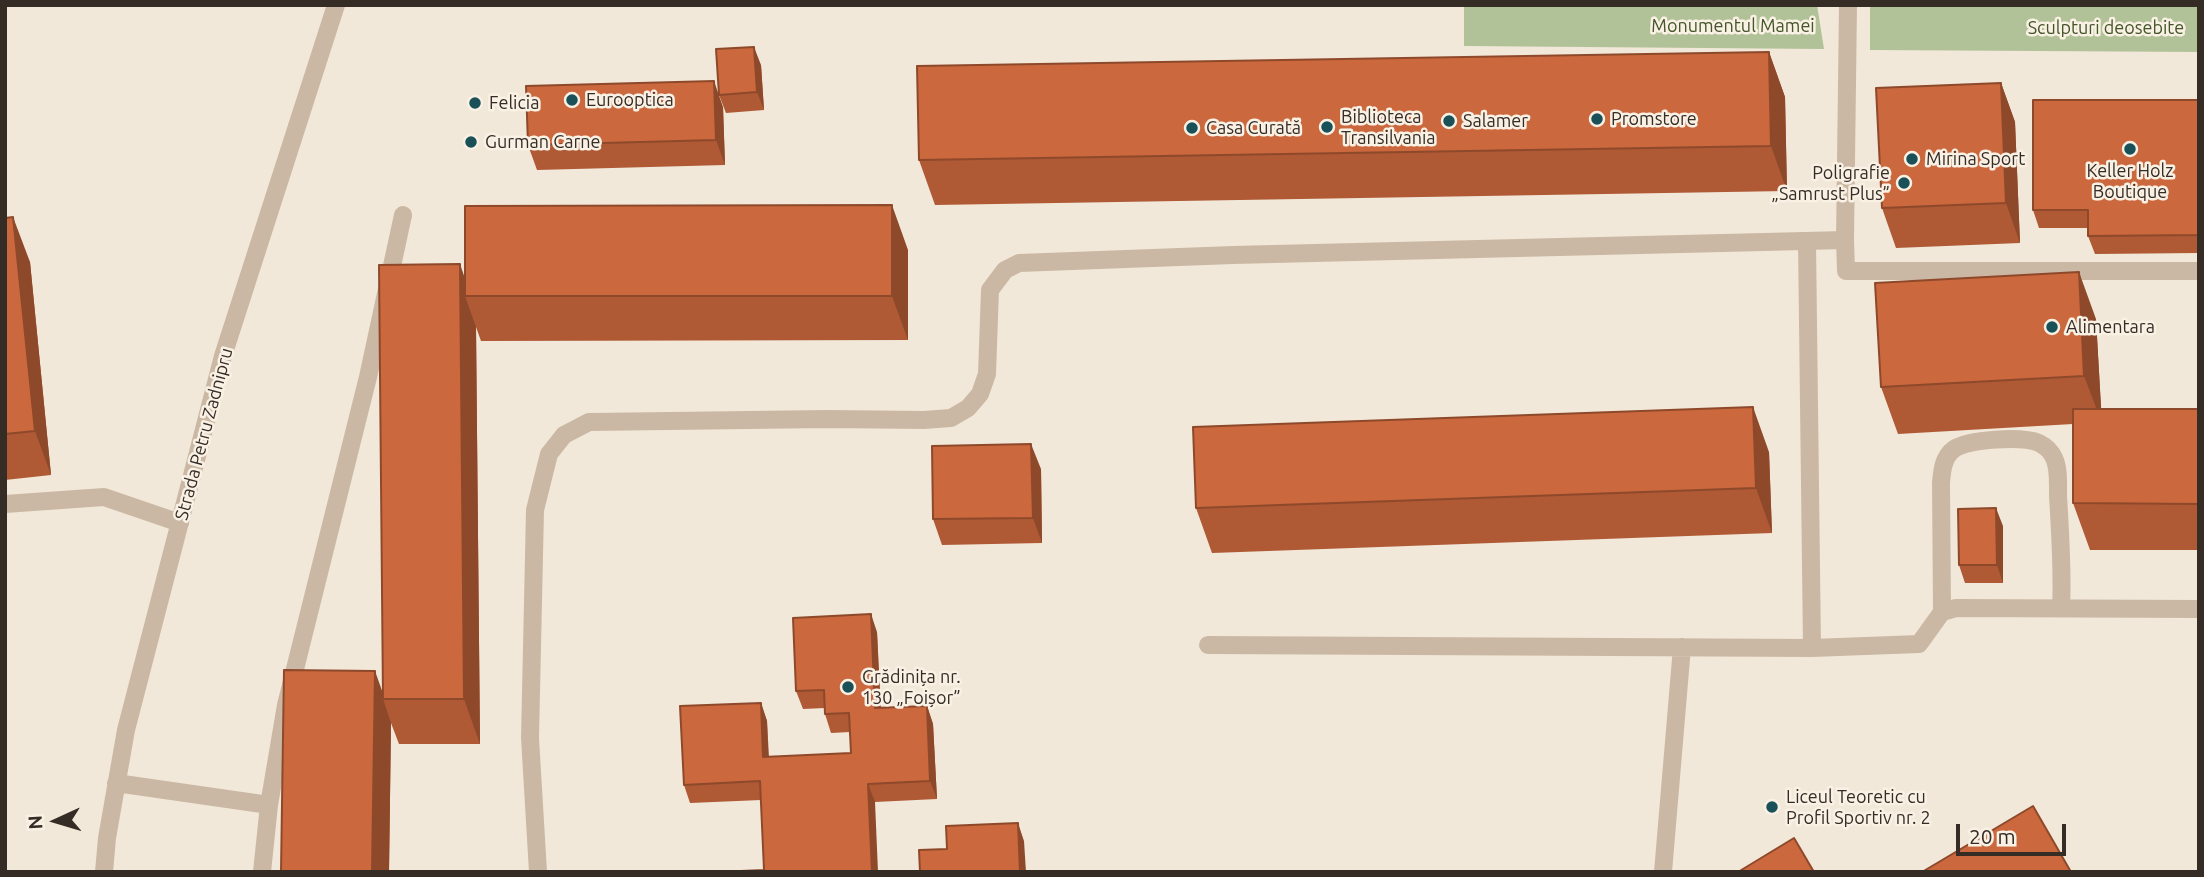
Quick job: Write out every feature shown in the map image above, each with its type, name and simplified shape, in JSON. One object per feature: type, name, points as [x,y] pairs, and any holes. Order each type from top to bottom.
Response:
[{"type":"street","name":"Strada Petru Zadnipru","points":[[103,872],[126,730],[223,356],[336,5]]},
{"type":"street","points":[[1848,5],[1846,271],[2199,271]]},
{"type":"street","points":[[262,872],[269,805],[286,705],[368,377],[402,215]]},
{"type":"street","points":[[538,872],[530,738],[535,510],[549,454],[564,435],[589,422],[951,418],[968,408],[980,394],[987,373],[989,290],[1005,270],[1019,263],[1845,240]]},
{"type":"street","points":[[1807,241],[1812,648]]},
{"type":"street","points":[[1208,645],[1812,648],[1919,644],[1942,612],[1943,463],[1954,449],[1968,444],[2016,440],[2036,442],[2047,448],[2056,463],[2062,574],[2061,608]]},
{"type":"street","points":[[5,504],[104,497],[180,523]]},
{"type":"street","points":[[1942,612],[1956,608],[2199,609]]},
{"type":"street","points":[[1663,872],[1682,648]]},
{"type":"street","points":[[116,783],[269,805]]},
{"type":"green space","name":"Monumentul Mamei","points":[[1464,5],[1817,5],[1824,49],[1464,46]]},
{"type":"green space","name":"Sculpturi deosebite","points":[[1870,5],[2199,5],[2199,52],[1870,50]]},
{"type":"building","points":[[754,47],[757,92],[719,95],[716,49]]},
{"type":"building","points":[[1769,52],[1771,146],[919,160],[917,66]]},
{"type":"building","points":[[714,81],[716,140],[528,145],[526,86]]},
{"type":"building","points":[[2001,83],[2006,203],[1882,208],[1876,88]]},
{"type":"building","points":[[2033,100],[2199,100],[2199,235],[2088,236],[2088,210],[2033,210]]},
{"type":"building","points":[[892,205],[892,296],[465,296],[465,206]]},
{"type":"building","points":[[13,217],[35,431],[5,434],[5,218]]},
{"type":"building","points":[[460,264],[464,699],[383,699],[379,265]]},
{"type":"building","points":[[2079,272],[2084,376],[1881,387],[1875,283]]},
{"type":"building","points":[[1753,407],[1756,488],[1196,508],[1193,427]]},
{"type":"building","points":[[2073,409],[2199,409],[2199,504],[2073,503]]},
{"type":"building","points":[[1031,444],[1033,518],[933,519],[932,446]]},
{"type":"building","points":[[1996,508],[1997,565],[1959,565],[1958,509]]},
{"type":"building","points":[[871,614],[875,708],[927,706],[930,781],[868,784],[872,872],[717,872],[764,870],[760,781],[684,785],[680,706],[761,703],[763,757],[851,753],[849,713],[825,714],[824,690],[796,691],[793,618]]},
{"type":"building","points":[[284,670],[375,671],[372,872],[281,872]]},
{"type":"building","points":[[2033,806],[2071,872],[1922,872]]},
{"type":"building","points":[[1018,823],[1020,872],[920,872],[919,850],[947,849],[946,826]]},
{"type":"building","points":[[1794,838],[1814,872],[1738,872]]},
{"type":"place","name":"Eurooptica","points":[[572,100]]},
{"type":"place","name":"Felicia","points":[[475,103]]},
{"type":"place","name":"Promstore","points":[[1597,119]]},
{"type":"place","name":"Salamer","points":[[1449,121]]},
{"type":"place","name":"Biblioteca Transilvania","points":[[1327,127]]},
{"type":"place","name":"Casa Curată","points":[[1192,128]]},
{"type":"place","name":"Gurman Carne","points":[[471,142]]},
{"type":"place","name":"Keller Holz Boutique","points":[[2130,149]]},
{"type":"place","name":"Mirina Sport","points":[[1912,159]]},
{"type":"place","name":"Poligrafie „Samrust Plus”","points":[[1904,183]]},
{"type":"place","name":"Alimentara","points":[[2052,327]]},
{"type":"place","name":"Grădinița nr. 130 „Foișor”","points":[[848,687]]},
{"type":"place","name":"Liceul Teoretic cu Profil Sportiv nr. 2","points":[[1772,807]]}]
